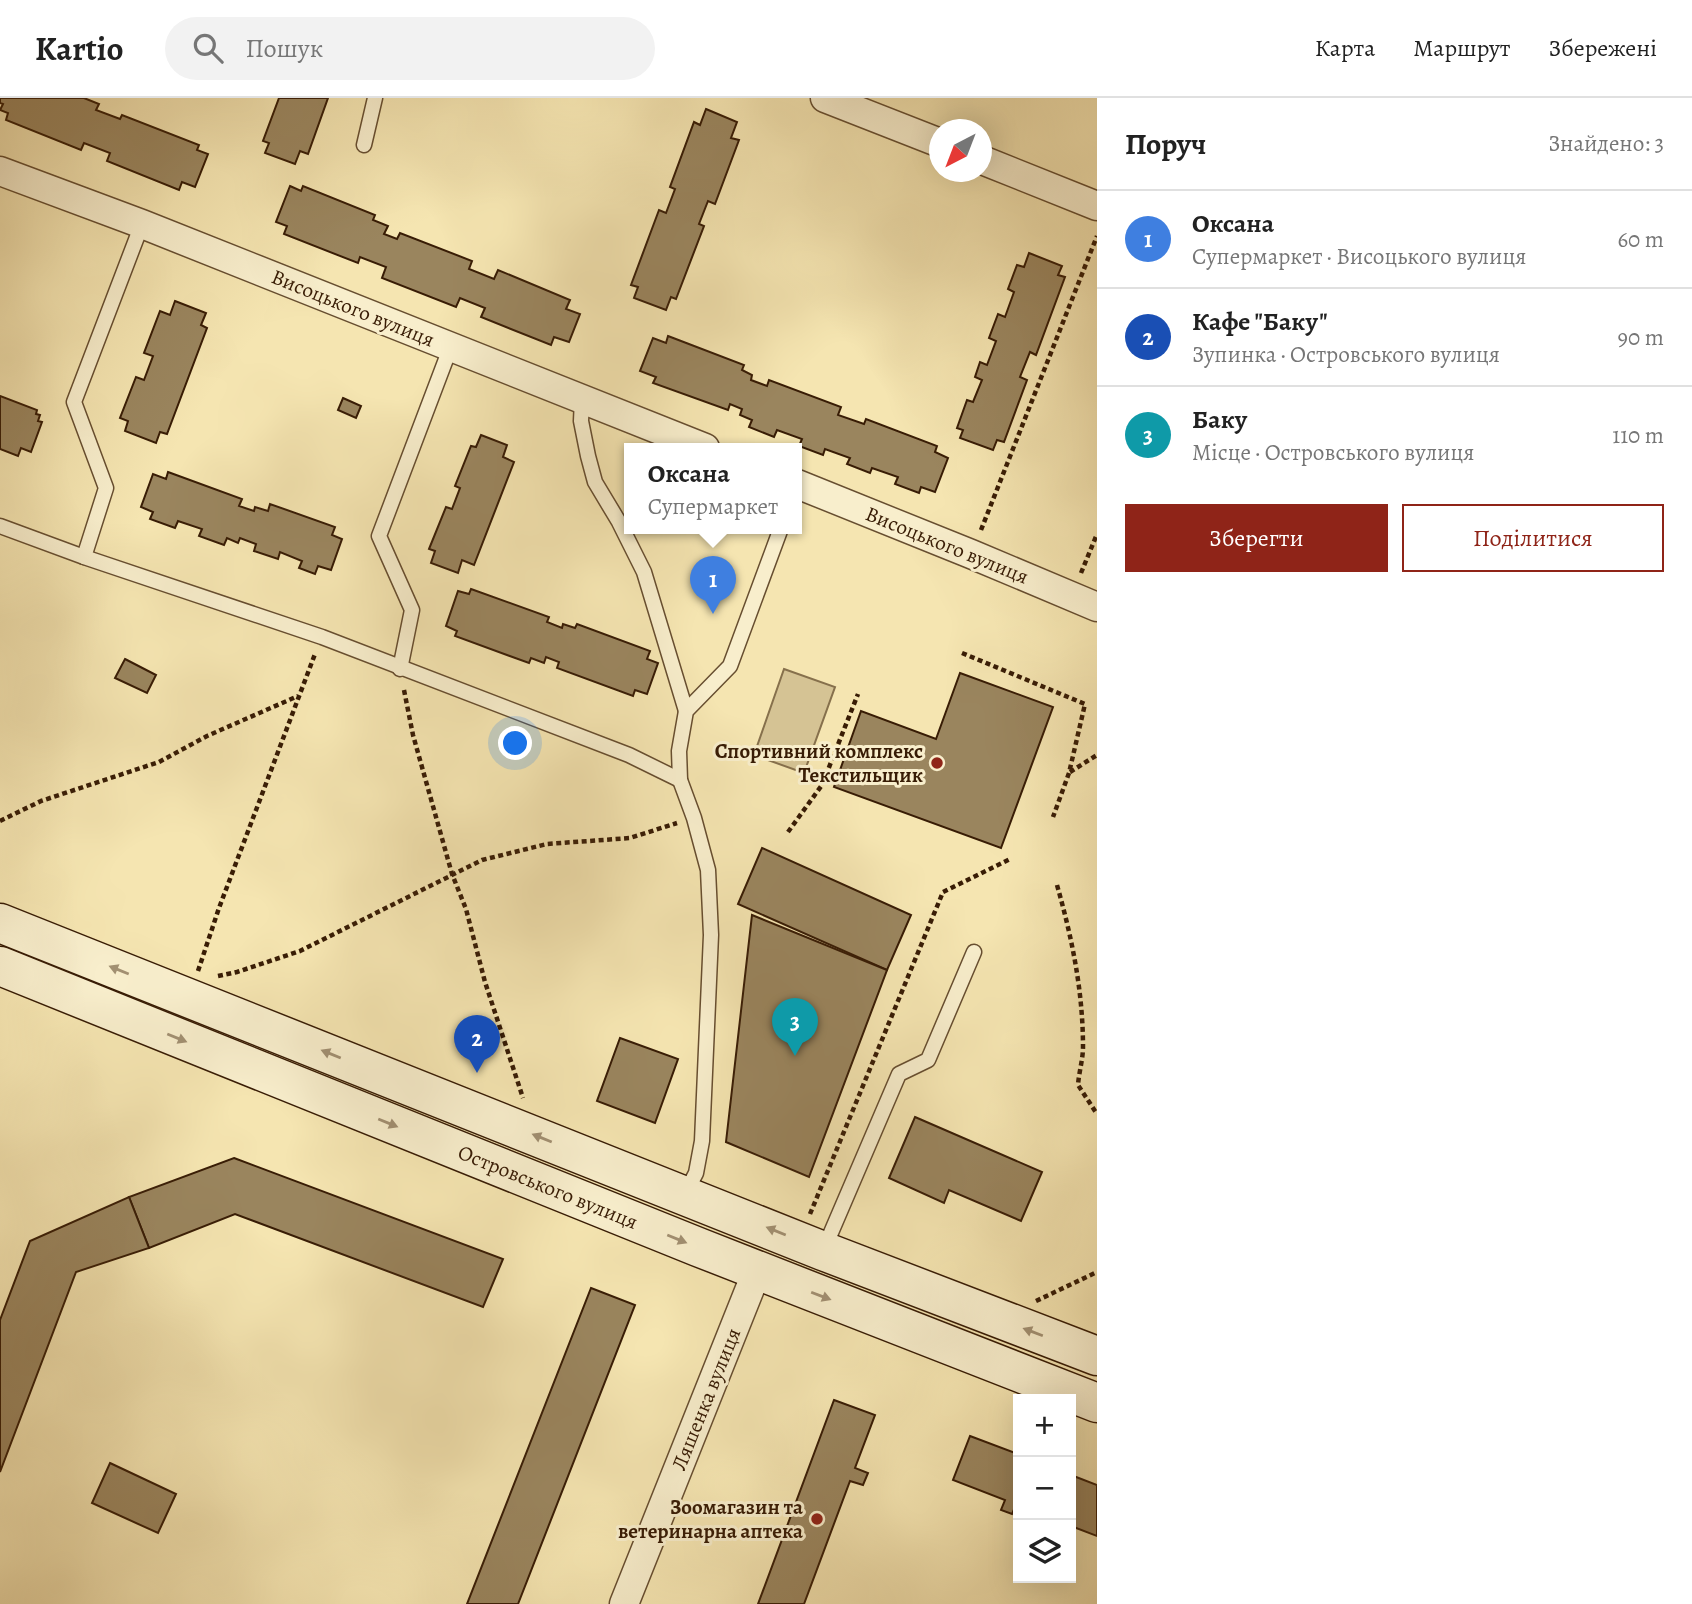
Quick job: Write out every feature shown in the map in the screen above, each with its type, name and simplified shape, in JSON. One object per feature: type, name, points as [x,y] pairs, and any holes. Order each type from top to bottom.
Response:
[{"type":"street","points":[[825,98],[929,140]]},
{"type":"street","points":[[992,164],[1097,206]]},
{"type":"street","name":"Висоцького вулиця","points":[[0,170],[692,443]]},
{"type":"street","name":"Висоцького вулиця","points":[[802,487],[1097,607]]},
{"type":"street","name":"Островського вулиця","points":[[0,923],[193,990],[535,1135],[598,1184],[684,1195],[1097,1356]]},
{"type":"street","name":"Островського вулиця","points":[[0,966],[598,1184],[757,1271],[1097,1404]]},
{"type":"street","name":"Ляшенка вулиця","points":[[624,1604],[757,1271]]},
{"type":"lane","points":[[364,145],[375,98]]},
{"type":"lane","points":[[84,557],[106,488],[74,402],[142,224]]},
{"type":"lane","points":[[400,669],[412,610],[379,536],[451,346]]},
{"type":"lane","points":[[582,399],[582,421],[595,482],[624,532]]},
{"type":"lane","points":[[0,526],[322,638],[629,755],[680,780]]},
{"type":"lane","points":[[625,534],[644,572],[686,711],[679,751],[680,780],[708,870],[711,935],[702,1141],[696,1173],[684,1195]]},
{"type":"lane","points":[[686,711],[730,666],[779,534]]},
{"type":"lane","points":[[811,1245],[899,1074],[928,1060],[974,952]]},
{"type":"path","points":[[971,554],[1097,236]]},
{"type":"path","points":[[1071,597],[1097,534]]},
{"type":"path","points":[[193,990],[219,908],[322,638]]},
{"type":"path","points":[[962,653],[1085,704],[1069,773],[1053,817]]},
{"type":"path","points":[[400,669],[413,735],[452,874],[466,909],[485,982],[535,1135]]},
{"type":"path","points":[[788,832],[822,785],[858,694]]},
{"type":"path","points":[[0,821],[41,801],[159,762],[207,736],[299,696]]},
{"type":"path","points":[[1069,773],[1097,755]]},
{"type":"path","points":[[193,990],[300,951],[482,860],[547,844],[630,838],[694,818]]},
{"type":"path","points":[[811,1245],[943,892],[1010,859]]},
{"type":"path","points":[[1057,885],[1070,932],[1080,991],[1083,1049],[1077,1085],[1097,1114]]},
{"type":"path","points":[[1002,1320],[1042,1297],[1097,1272]]},
{"type":"shaded area","points":[[784,669],[835,687],[804,773],[754,755]]},
{"type":"building","points":[[0,98],[84,98],[99,104],[96,110],[120,119],[122,115],[199,145],[197,150],[208,154],[195,187],[182,182],[179,190],[107,161],[110,153],[84,143],[81,150],[6,120],[8,113],[0,110],[3,104],[0,103]]},
{"type":"building","points":[[279,98],[328,98],[308,154],[300,151],[295,164],[265,153],[269,143],[263,141]]},
{"type":"building","points":[[706,109],[737,122],[731,138],[739,140],[715,204],[708,201],[699,224],[704,226],[676,299],[671,297],[666,310],[634,298],[638,287],[631,285],[659,210],[666,213],[675,189],[670,187],[694,122],[700,125]]},
{"type":"building","points":[[290,186],[301,191],[303,186],[375,215],[373,220],[388,226],[384,234],[397,239],[400,233],[472,261],[469,269],[494,279],[498,270],[570,300],[566,309],[580,314],[569,342],[554,337],[551,345],[481,317],[485,308],[460,298],[456,307],[382,278],[386,267],[360,257],[358,263],[284,234],[287,226],[276,222]]},
{"type":"building","points":[[1029,253],[1062,266],[1058,275],[1065,277],[1036,355],[1030,352],[1020,377],[1027,380],[1004,442],[997,440],[993,450],[960,438],[963,430],[957,428],[967,400],[973,402],[982,380],[975,377],[980,362],[987,365],[996,341],[989,338],[998,314],[1005,317],[1014,292],[1008,289],[1017,265],[1024,267]]},
{"type":"building","points":[[175,301],[206,313],[201,325],[207,328],[167,434],[160,432],[156,443],[125,431],[128,421],[120,418],[136,377],[144,380],[153,356],[144,353],[160,311],[170,315]]},
{"type":"building","points":[[668,336],[744,365],[742,370],[752,375],[751,380],[767,386],[769,380],[841,407],[838,415],[864,424],[866,419],[937,446],[935,452],[948,458],[935,492],[921,487],[919,493],[895,484],[898,477],[872,468],[870,473],[847,464],[850,458],[825,449],[823,455],[802,447],[802,439],[777,430],[774,437],[749,427],[752,420],[740,415],[742,409],[730,404],[728,410],[653,383],[656,377],[640,371],[653,338],[666,343]]},
{"type":"building","points":[[0,396],[37,410],[36,414],[40,415],[38,421],[42,422],[31,452],[21,448],[18,456],[0,449]]},
{"type":"building","points":[[343,398],[361,406],[356,418],[338,410]]},
{"type":"building","points":[[481,435],[507,445],[503,457],[514,462],[474,565],[462,560],[458,573],[431,563],[435,551],[429,549],[446,507],[452,509],[460,488],[455,486],[471,446],[476,447]]},
{"type":"building","points":[[168,472],[242,499],[239,506],[254,511],[255,507],[268,511],[270,504],[335,527],[332,535],[342,539],[331,570],[318,566],[315,574],[299,568],[302,561],[280,552],[278,559],[254,551],[256,544],[240,538],[238,543],[227,538],[224,545],[199,536],[202,529],[178,521],[175,528],[150,519],[153,512],[141,507],[153,474],[166,479]]},
{"type":"building","points":[[471,589],[549,617],[547,622],[562,628],[563,624],[575,628],[577,624],[650,651],[647,659],[658,663],[647,694],[635,690],[633,696],[557,668],[559,662],[546,657],[544,663],[531,658],[529,663],[455,636],[457,631],[446,626],[458,591],[469,594]]},
{"type":"building","points":[[125,659],[156,675],[147,693],[115,678]]},
{"type":"building","name":"Спортивний комплекс Текстильщик","points":[[960,673],[1053,707],[1001,848],[834,787],[861,711],[936,739]]},
{"type":"building","points":[[762,848],[911,915],[887,970],[738,904]]},
{"type":"building","points":[[752,915],[887,970],[809,1177],[726,1142]]},
{"type":"building","points":[[620,1038],[678,1059],[655,1123],[597,1101]]},
{"type":"building","points":[[915,1117],[1042,1172],[1021,1221],[949,1190],[944,1203],[889,1178]]},
{"type":"building","points":[[234,1158],[503,1259],[483,1307],[235,1214],[149,1248],[129,1197]]},
{"type":"building","points":[[129,1197],[149,1248],[76,1272],[0,1472],[0,1320],[30,1241]]},
{"type":"building","points":[[591,1288],[635,1305],[518,1604],[467,1604]]},
{"type":"building","points":[[834,1400],[875,1415],[855,1468],[868,1473],[863,1485],[850,1481],[804,1604],[758,1604]]},
{"type":"building","points":[[970,1436],[1013,1452],[1012,1514],[1001,1510],[1005,1500],[953,1480]]},
{"type":"building","points":[[110,1463],[176,1494],[158,1533],[92,1503]]},
{"type":"building","points":[[1076,1477],[1097,1485],[1097,1536],[1076,1528]]},
{"type":"place","name":"Оксана","points":[[713,614]]},
{"type":"place","name":"Спортивний комплекс Текстильщик","points":[[937,763]]},
{"type":"place","name":"Баку","points":[[795,1056]]},
{"type":"place","name":"Кафе \"Баку\"","points":[[477,1073]]},
{"type":"place","name":"Зоомагазин та ветеринарна аптека","points":[[817,1519]]}]
